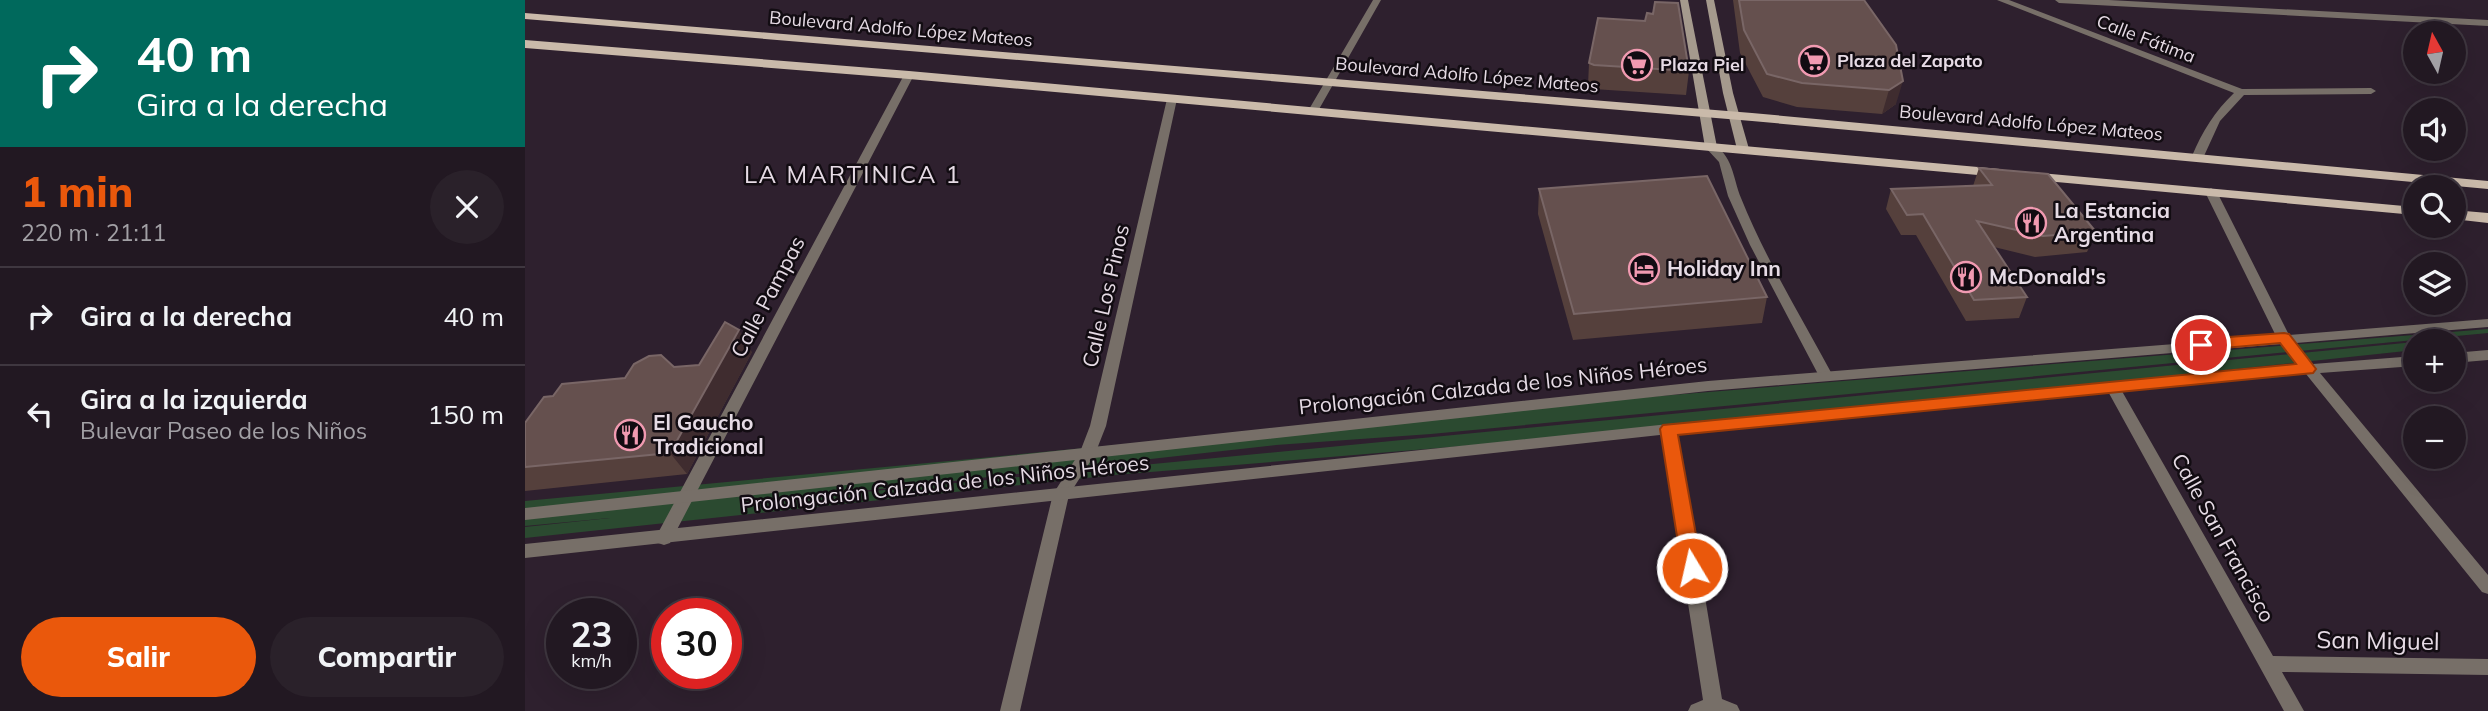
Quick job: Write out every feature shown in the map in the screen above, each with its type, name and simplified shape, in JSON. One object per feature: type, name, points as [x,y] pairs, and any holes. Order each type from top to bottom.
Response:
[{"type":"main road","points":[[1684,0],[1711,147]]},
{"type":"main road","points":[[1710,0],[1743,149]]},
{"type":"main road","name":"Boulevard Adolfo López Mateos","points":[[525,16],[1735,116],[2198,156],[2488,185]]},
{"type":"main road","points":[[525,44],[909,75],[2403,210]]},
{"type":"main road","points":[[2466,216],[2488,218]]},
{"type":"street","points":[[1313,111],[1377,0]]},
{"type":"street","name":"Calle Fátima","points":[[2001,0],[2241,92]]},
{"type":"street","points":[[2059,0],[2488,23]]},
{"type":"street","name":"Calle Pampas","points":[[664,537],[909,75]]},
{"type":"street","points":[[2198,156],[2209,127],[2224,107],[2241,92],[2371,91]]},
{"type":"street","name":"Calle Los Pinos","points":[[1010,711],[1061,494],[1087,454],[1098,426],[1172,99]]},
{"type":"street","points":[[1711,147],[1724,161],[1734,196],[1756,245],[1826,376]]},
{"type":"street","points":[[1724,161],[1743,149]]},
{"type":"street","points":[[2210,192],[2284,338],[2488,587]]},
{"type":"street","name":"Prolongación Calzada de los Niños Héroes","points":[[525,514],[1707,386],[2488,323]]},
{"type":"street","points":[[2466,357],[2488,355]]},
{"type":"street","name":"Prolongación Calzada de los Niños Héroes","points":[[525,551],[1669,429],[2112,386],[2403,362]]},
{"type":"street","name":"Calle San Francisco","points":[[2112,386],[2294,711]]},
{"type":"street","points":[[1669,429],[1714,709]]},
{"type":"street","name":"San Miguel","points":[[2268,664],[2488,667]]},
{"type":"green space","points":[[2488,329],[2488,333],[2466,335],[2466,331]]},
{"type":"green space","points":[[2403,336],[2403,341],[1431,434],[1276,445],[781,500],[2403,343],[2403,351],[1669,429],[1114,475],[525,538],[525,527],[610,518],[525,526],[525,501],[1498,409]]},
{"type":"building","name":"Plaza del Zapato","points":[[1739,0],[1864,0],[1896,45],[1903,81],[1889,90],[1802,83],[1767,74],[1744,30]]},
{"type":"building","points":[[1655,2],[1678,3],[1689,71],[1589,63],[1598,18],[1645,21],[1647,13],[1653,14]]},
{"type":"building","points":[[1979,168],[2048,174],[2096,232],[2043,236],[1977,221],[2027,297],[1974,300],[1923,214],[1907,215],[1891,189],[1992,185]]},
{"type":"building","name":"Holiday Inn","points":[[1707,176],[1767,297],[1574,314],[1539,189]]},
{"type":"building","points":[[725,322],[739,330],[670,453],[525,467],[525,423],[544,397],[553,396],[562,384],[625,378],[634,364],[649,356],[661,355],[674,367],[699,365]]},
{"type":"place","name":"Plaza del Zapato","points":[[1814,61]]},
{"type":"place","name":"Plaza Piel","points":[[1637,65]]},
{"type":"place","name":"La Estancia Argentina","points":[[2031,223]]},
{"type":"place","name":"Holiday Inn","points":[[1644,269]]},
{"type":"place","name":"McDonald's","points":[[1966,277]]},
{"type":"place","name":"El Gaucho Tradicional","points":[[630,435]]},
{"type":"district","name":"LA MARTINICA 1","points":[[853,175]]},
{"type":"route","points":[[1692,568],[1669,429],[2308,369],[2284,338],[2201,345]]}]
